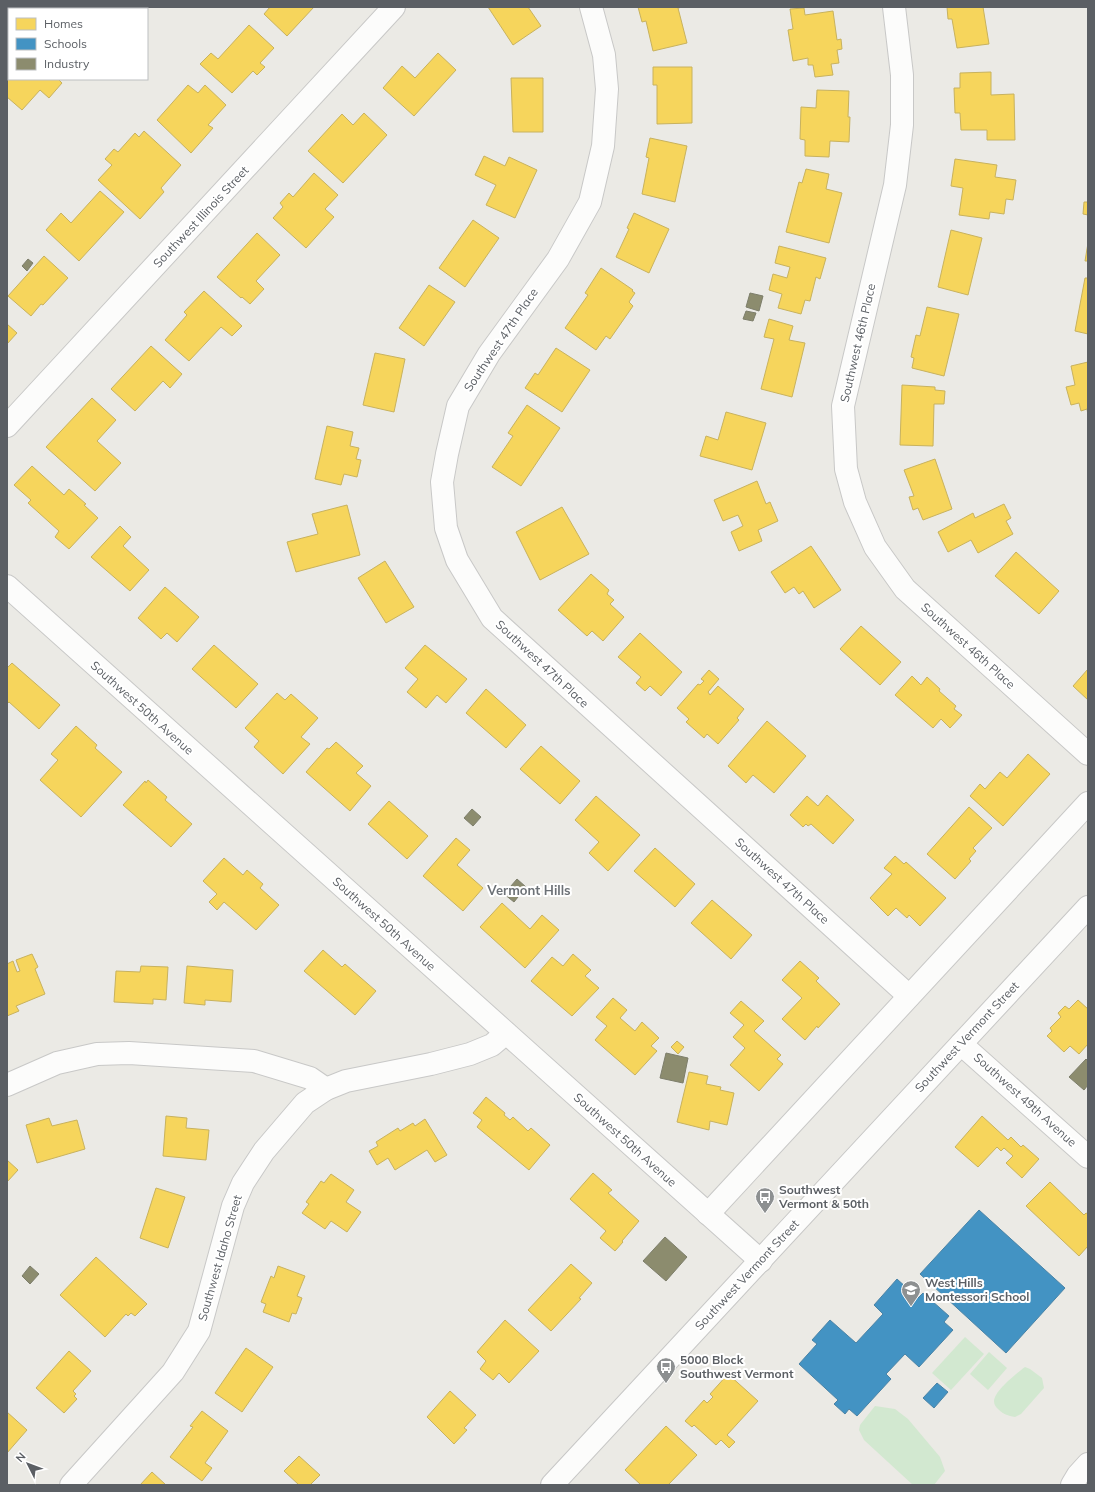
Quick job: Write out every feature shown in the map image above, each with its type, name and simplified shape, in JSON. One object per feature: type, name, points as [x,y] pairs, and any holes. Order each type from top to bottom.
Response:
[{"type":"street","name":"Southwest Illinois Street","points":[[7,426],[394,7]]},
{"type":"street","name":"Southwest 47th Place","points":[[591,7],[604,55],[607,89],[603,146],[590,202],[558,259],[489,354],[458,406],[442,482],[446,528],[457,560],[492,618],[909,996]]},
{"type":"street","name":"Southwest 46th Place","points":[[894,7],[902,75],[902,125],[895,185],[843,406],[846,469],[855,502],[875,548],[905,588],[1088,754]]},
{"type":"street","name":"Southwest 50th Avenue","points":[[7,586],[760,1261]]},
{"type":"street","points":[[708,1214],[1088,803]]},
{"type":"street","name":"Southwest Vermont Street","points":[[552,1485],[1088,907]]},
{"type":"street","name":"Southwest Idaho Street","points":[[71,1485],[173,1372],[199,1331],[233,1206],[243,1183],[264,1151],[305,1103],[326,1088],[346,1081],[431,1064],[470,1054],[492,1045],[506,1033]]},
{"type":"street","name":"Southwest 49th Avenue","points":[[961,1044],[1088,1157]]},
{"type":"street","points":[[7,1085],[57,1064],[97,1054],[129,1052],[254,1061],[310,1078],[326,1088]]},
{"type":"street","points":[[1072,1485],[1078,1475],[1088,1464]]},
{"type":"green space","points":[[965,1337],[984,1354],[951,1390],[932,1373]]},
{"type":"green space","points":[[989,1352],[1007,1368],[988,1390],[970,1374]]},
{"type":"green space","points":[[1025,1367],[1042,1378],[1044,1388],[1021,1414],[1015,1417],[1002,1412],[996,1407],[994,1401],[998,1392],[1006,1382]]},
{"type":"green space","points":[[875,1406],[895,1409],[908,1419],[940,1457],[945,1471],[934,1485],[913,1485],[864,1440],[859,1430],[860,1425]]},
{"type":"building: Homes","points":[[61,7],[106,7],[105,8],[60,8]]},
{"type":"building: Homes","points":[[270,7],[314,7],[287,36],[264,14]]},
{"type":"building: Homes","points":[[488,7],[528,7],[541,26],[513,45]]},
{"type":"building: Homes","points":[[638,7],[683,7],[678,8],[687,43],[653,51],[646,21],[642,22]]},
{"type":"building: Homes","points":[[947,7],[983,7],[989,44],[957,48],[952,19],[948,19]]},
{"type":"building: Homes","points":[[804,8],[805,15],[833,11],[837,40],[841,39],[842,49],[837,50],[839,63],[831,64],[833,75],[815,77],[813,65],[808,65],[808,58],[793,61],[788,30],[793,29],[790,9]]},
{"type":"building: Homes","points":[[249,25],[274,48],[260,63],[265,67],[257,75],[253,71],[232,93],[200,64],[211,53],[218,59]]},
{"type":"building: Homes","points":[[438,53],[456,70],[414,116],[383,88],[402,66],[415,78]]},
{"type":"building: Homes","points":[[653,67],[692,67],[692,123],[657,124],[657,85],[653,85]]},
{"type":"building: Homes","points":[[8,71],[8,80],[59,80],[62,83],[49,98],[40,90],[22,110],[7,97]]},
{"type":"building: Homes","points":[[991,72],[991,95],[1014,94],[1015,140],[987,140],[987,130],[961,130],[960,113],[955,113],[954,88],[960,88],[960,73]]},
{"type":"building: Homes","points":[[511,78],[543,78],[543,132],[513,132]]},
{"type":"building: Homes","points":[[188,85],[198,93],[205,85],[226,105],[208,125],[213,128],[191,153],[157,120]]},
{"type":"building: Homes","points":[[817,90],[849,91],[849,142],[830,141],[829,157],[805,156],[805,140],[800,139],[801,107],[816,108]]},
{"type":"building: Homes","points":[[364,113],[387,135],[343,183],[308,151],[342,114],[353,125]]},
{"type":"building: Homes","points":[[144,131],[181,165],[161,188],[164,192],[140,219],[98,180],[112,165],[105,159],[114,149],[118,152],[135,133],[139,137]]},
{"type":"building: Homes","points":[[650,138],[687,146],[675,202],[642,194],[649,158],[646,157]]},
{"type":"building: Homes","points":[[484,156],[505,166],[509,157],[537,170],[515,218],[486,205],[496,185],[475,175]]},
{"type":"building: Homes","points":[[955,159],[997,165],[995,177],[1016,180],[1013,200],[1006,199],[1004,214],[990,212],[989,219],[959,215],[963,188],[951,186]]},
{"type":"building: Homes","points":[[806,169],[829,174],[826,189],[842,193],[829,243],[786,232],[799,182],[802,183]]},
{"type":"building: Homes","points":[[314,173],[338,195],[325,209],[334,217],[306,248],[273,218],[283,207],[280,203],[289,193],[293,197]]},
{"type":"building: Homes","points":[[100,191],[124,212],[79,261],[46,230],[61,213],[71,223]]},
{"type":"building: Homes","points":[[1084,202],[1088,202],[1088,215],[1083,214]]},
{"type":"building: Homes","points":[[634,213],[669,229],[649,273],[616,257],[629,229],[627,228]]},
{"type":"building: Homes","points":[[473,220],[499,238],[465,287],[439,268]]},
{"type":"building: Homes","points":[[951,230],[982,238],[968,295],[938,287]]},
{"type":"building: Homes","points":[[257,233],[280,255],[256,281],[264,289],[250,304],[217,277]]},
{"type":"building: Homes","points":[[1088,243],[1088,261],[1085,261]]},
{"type":"building: Homes","points":[[779,246],[826,258],[820,279],[816,277],[810,301],[805,300],[801,314],[778,308],[782,294],[769,290],[773,274],[787,278],[790,267],[775,263]]},
{"type":"building: Homes","points":[[44,256],[68,278],[43,305],[41,304],[31,316],[8,296]]},
{"type":"building: Homes","points":[[601,268],[633,290],[632,291],[635,293],[629,302],[633,306],[610,339],[606,336],[596,350],[565,328],[588,295],[585,293]]},
{"type":"building: Homes","points":[[1085,278],[1088,278],[1088,334],[1075,331]]},
{"type":"building: Homes","points":[[429,285],[455,302],[424,346],[399,328]]},
{"type":"building: Homes","points":[[204,291],[242,326],[232,336],[221,327],[189,361],[165,340],[187,315],[184,312]]},
{"type":"building: Homes","points":[[927,307],[959,314],[944,376],[912,368],[914,358],[911,357],[916,335],[920,336]]},
{"type":"building: Homes","points":[[769,319],[793,326],[789,340],[805,343],[792,397],[761,389],[774,339],[764,337]]},
{"type":"building: Homes","points":[[7,324],[17,333],[7,344]]},
{"type":"building: Homes","points":[[151,346],[182,374],[170,388],[163,381],[135,411],[111,389]]},
{"type":"building: Homes","points":[[556,348],[590,370],[562,412],[525,388],[535,373],[538,375]]},
{"type":"building: Homes","points":[[375,353],[405,359],[394,412],[363,405]]},
{"type":"building: Homes","points":[[1088,362],[1088,415],[1087,409],[1081,411],[1079,403],[1071,405],[1066,387],[1075,385],[1071,366]]},
{"type":"building: Homes","points":[[902,385],[935,387],[935,390],[945,391],[944,404],[934,404],[933,446],[900,445]]},
{"type":"building: Homes","points":[[92,398],[116,420],[97,441],[121,463],[95,491],[46,447]]},
{"type":"building: Homes","points":[[527,405],[560,428],[521,486],[492,467],[513,436],[508,433]]},
{"type":"building: Homes","points":[[726,412],[766,423],[752,470],[700,456],[706,436],[718,440]]},
{"type":"building: Homes","points":[[327,426],[353,432],[350,446],[359,448],[356,459],[361,460],[357,477],[344,474],[341,485],[315,479]]},
{"type":"building: Homes","points":[[935,459],[952,509],[923,520],[918,508],[913,510],[909,497],[914,496],[904,470]]},
{"type":"building: Homes","points":[[32,466],[64,495],[69,489],[86,504],[84,505],[98,518],[69,549],[55,537],[59,531],[28,503],[31,500],[14,485]]},
{"type":"building: Homes","points":[[757,481],[766,504],[770,502],[778,521],[758,530],[762,541],[739,551],[731,532],[743,526],[738,515],[723,521],[714,500]]},
{"type":"building: Homes","points":[[1004,504],[1011,518],[1006,521],[1013,534],[978,553],[971,540],[948,552],[938,532],[973,513],[975,518]]},
{"type":"building: Homes","points":[[347,505],[360,555],[296,572],[287,542],[318,534],[312,514]]},
{"type":"building: Homes","points":[[562,507],[589,554],[540,580],[516,532]]},
{"type":"building: Homes","points":[[120,526],[131,537],[123,546],[149,570],[130,591],[91,557]]},
{"type":"building: Homes","points":[[811,546],[841,590],[814,608],[803,591],[799,594],[794,587],[785,593],[771,572]]},
{"type":"building: Homes","points":[[1016,552],[1059,591],[1039,614],[995,576]]},
{"type":"building: Homes","points":[[385,561],[414,607],[386,623],[358,578]]},
{"type":"building: Homes","points":[[591,574],[609,590],[607,594],[614,600],[610,604],[624,617],[603,641],[592,631],[587,636],[558,610]]},
{"type":"building: Homes","points":[[165,587],[199,617],[177,642],[167,633],[161,639],[138,618]]},
{"type":"building: Homes","points":[[861,626],[901,662],[880,685],[840,649]]},
{"type":"building: Homes","points":[[640,633],[682,672],[661,696],[650,686],[645,691],[636,683],[641,677],[618,657]]},
{"type":"building: Homes","points":[[214,645],[258,684],[236,708],[192,669]]},
{"type":"building: Homes","points":[[425,645],[467,679],[446,703],[437,695],[426,708],[407,692],[418,679],[405,668]]},
{"type":"building: Homes","points":[[12,663],[60,705],[39,729],[9,702],[7,704],[7,668]]},
{"type":"building: Homes","points":[[1088,669],[1088,700],[1073,686]]},
{"type":"building: Homes","points":[[709,670],[719,679],[708,692],[710,695],[718,686],[744,709],[737,718],[739,720],[718,744],[707,734],[704,738],[686,722],[689,719],[677,708],[698,684],[700,685],[704,681],[701,679]]},
{"type":"building: Homes","points":[[912,676],[921,685],[927,677],[940,689],[939,691],[956,706],[954,709],[962,715],[950,728],[941,719],[933,728],[895,695]]},
{"type":"building: Homes","points":[[486,689],[526,725],[506,748],[466,713]]},
{"type":"building: Homes","points":[[277,693],[285,700],[291,694],[318,718],[301,737],[310,744],[283,774],[254,747],[259,741],[245,728]]},
{"type":"building: Homes","points":[[767,721],[806,756],[774,793],[753,775],[746,783],[728,766]]},
{"type":"building: Homes","points":[[76,726],[97,745],[95,748],[122,772],[81,817],[40,780],[58,760],[51,754]]},
{"type":"building: Homes","points":[[336,742],[363,766],[356,773],[371,786],[350,811],[306,772],[327,748],[329,749]]},
{"type":"building: Homes","points":[[541,746],[580,781],[560,804],[520,769]]},
{"type":"building: Homes","points":[[1028,754],[1050,774],[1003,826],[970,796],[980,784],[985,789],[1000,772],[1007,778]]},
{"type":"building: Homes","points":[[148,780],[167,797],[165,800],[192,824],[171,847],[123,805],[145,781],[146,783]]},
{"type":"building: Homes","points":[[827,795],[854,820],[833,844],[811,824],[808,826],[806,824],[803,827],[790,815],[807,796],[818,806]]},
{"type":"building: Homes","points":[[596,796],[640,835],[608,871],[589,853],[599,842],[575,820]]},
{"type":"building: Homes","points":[[389,801],[428,836],[407,859],[368,824]]},
{"type":"building: Homes","points":[[969,807],[992,828],[973,848],[976,851],[969,859],[971,861],[955,879],[927,854]]},
{"type":"building: Homes","points":[[456,838],[470,850],[457,865],[483,888],[463,911],[423,876]]},
{"type":"building: Homes","points":[[655,848],[695,884],[675,907],[634,871]]},
{"type":"building: Homes","points":[[895,856],[904,864],[906,862],[946,898],[920,926],[909,915],[907,918],[896,908],[888,916],[870,898],[892,874],[884,868]]},
{"type":"building: Homes","points":[[224,858],[243,875],[247,870],[263,884],[260,888],[279,905],[256,930],[224,902],[217,910],[209,902],[217,894],[203,881]]},
{"type":"building: Homes","points":[[712,900],[752,935],[731,959],[691,923]]},
{"type":"building: Homes","points":[[502,903],[530,929],[542,915],[559,930],[525,968],[480,927]]},
{"type":"building: Homes","points":[[323,950],[342,967],[345,964],[376,991],[355,1015],[304,971]]},
{"type":"building: Homes","points":[[32,954],[38,967],[35,969],[45,994],[16,1006],[19,1011],[7,1016],[7,964],[13,961],[17,972],[20,971],[16,960]]},
{"type":"building: Homes","points":[[573,954],[591,970],[585,976],[599,988],[572,1016],[531,981],[552,957],[563,966]]},
{"type":"building: Homes","points":[[800,961],[819,978],[816,981],[840,1004],[805,1040],[782,1019],[802,998],[782,980]]},
{"type":"building: Homes","points":[[141,966],[168,967],[166,1000],[153,999],[153,1004],[114,1002],[116,971],[140,972]]},
{"type":"building: Homes","points":[[187,966],[233,970],[231,1002],[205,1000],[205,1005],[184,1003]]},
{"type":"building: Homes","points":[[613,998],[627,1010],[620,1018],[635,1031],[642,1022],[659,1038],[651,1046],[657,1051],[635,1075],[595,1040],[607,1026],[596,1017]]},
{"type":"building: Homes","points":[[1078,1000],[1088,1009],[1088,1044],[1079,1054],[1070,1046],[1064,1052],[1047,1036],[1052,1031],[1050,1028],[1061,1017],[1058,1013],[1065,1006],[1069,1009]]},
{"type":"building: Homes","points":[[741,1001],[764,1021],[754,1031],[781,1055],[777,1059],[783,1064],[759,1091],[730,1065],[745,1048],[733,1037],[744,1025],[730,1013]]},
{"type":"building: Homes","points":[[677,1041],[684,1047],[678,1054],[671,1047]]},
{"type":"building: Homes","points":[[689,1072],[708,1076],[706,1084],[721,1087],[720,1090],[734,1093],[727,1125],[710,1121],[709,1130],[677,1122]]},
{"type":"building: Homes","points":[[486,1097],[505,1113],[504,1115],[510,1120],[513,1117],[528,1131],[531,1128],[550,1145],[529,1170],[477,1127],[482,1120],[473,1113]]},
{"type":"building: Homes","points":[[166,1116],[187,1118],[186,1128],[209,1130],[206,1160],[163,1156]]},
{"type":"building: Homes","points":[[982,1116],[1008,1140],[1011,1137],[1021,1147],[1023,1145],[1039,1159],[1022,1178],[1006,1163],[1013,1156],[1004,1148],[1001,1151],[997,1147],[978,1167],[955,1147]]},
{"type":"building: Homes","points":[[49,1118],[52,1126],[77,1120],[85,1149],[37,1163],[26,1125]]},
{"type":"building: Homes","points":[[425,1119],[447,1155],[435,1162],[427,1150],[395,1170],[388,1158],[377,1165],[369,1151],[378,1146],[376,1142],[398,1128],[400,1131],[413,1123],[415,1126]]},
{"type":"building: Homes","points":[[7,1160],[18,1170],[7,1182]]},
{"type":"building: Homes","points":[[593,1173],[612,1190],[608,1193],[639,1221],[615,1251],[600,1238],[606,1231],[570,1199]]},
{"type":"building: Homes","points":[[331,1174],[354,1190],[346,1202],[361,1212],[347,1232],[331,1221],[325,1229],[302,1213],[309,1204],[306,1202],[321,1181],[324,1183]]},
{"type":"building: Homes","points":[[1050,1182],[1084,1215],[1086,1213],[1088,1214],[1088,1246],[1079,1256],[1026,1206]]},
{"type":"building: Homes","points":[[156,1188],[185,1197],[168,1248],[140,1238]]},
{"type":"building: Homes","points":[[96,1257],[147,1304],[135,1316],[131,1313],[128,1316],[126,1314],[105,1337],[60,1295]]},
{"type":"building: Homes","points":[[571,1264],[592,1283],[579,1298],[581,1299],[551,1331],[528,1310]]},
{"type":"building: Homes","points":[[278,1266],[305,1276],[297,1296],[302,1298],[296,1314],[292,1313],[289,1322],[263,1312],[266,1304],[261,1302],[271,1276],[274,1278]]},
{"type":"building: Homes","points":[[505,1320],[539,1351],[509,1383],[499,1373],[493,1380],[480,1369],[486,1361],[477,1352]]},
{"type":"building: Homes","points":[[246,1348],[273,1367],[242,1412],[215,1393]]},
{"type":"building: Homes","points":[[69,1351],[91,1371],[73,1391],[76,1394],[74,1396],[77,1399],[64,1413],[36,1388]]},
{"type":"building: Homes","points":[[728,1374],[758,1401],[727,1435],[735,1442],[729,1448],[721,1440],[716,1445],[694,1425],[692,1427],[685,1421],[704,1400],[707,1403],[713,1397],[710,1394]]},
{"type":"building: Homes","points":[[450,1391],[476,1415],[464,1428],[467,1430],[454,1444],[427,1417]]},
{"type":"building: Homes","points":[[202,1411],[228,1431],[205,1463],[212,1468],[202,1481],[170,1457],[193,1427],[190,1426]]},
{"type":"building: Homes","points":[[7,1412],[27,1430],[7,1453]]},
{"type":"building: Homes","points":[[666,1426],[697,1455],[668,1485],[641,1485],[625,1470]]},
{"type":"building: Homes","points":[[299,1456],[320,1475],[310,1485],[299,1485],[284,1471]]},
{"type":"building: Homes","points":[[152,1472],[166,1485],[140,1485]]},
{"type":"building: Schools","points":[[979,1210],[1065,1288],[1006,1353],[920,1274]]},
{"type":"building: Schools","points":[[897,1279],[918,1298],[923,1293],[949,1316],[944,1322],[953,1330],[919,1367],[905,1354],[886,1374],[891,1379],[857,1416],[849,1409],[845,1414],[834,1404],[838,1400],[799,1364],[817,1344],[812,1340],[830,1320],[856,1343],[883,1314],[874,1305]]},
{"type":"building: Schools","points":[[937,1383],[948,1392],[934,1408],[923,1398]]},
{"type":"building: Industry","points":[[28,259],[33,263],[27,271],[22,266]]},
{"type":"building: Industry","points":[[750,293],[763,296],[759,311],[746,307]]},
{"type":"building: Industry","points":[[746,311],[756,313],[753,321],[743,319]]},
{"type":"building: Industry","points":[[472,809],[481,817],[473,826],[464,818]]},
{"type":"building: Industry","points":[[517,879],[526,887],[514,902],[504,894]]},
{"type":"building: Industry","points":[[666,1053],[688,1058],[683,1083],[660,1078]]},
{"type":"building: Industry","points":[[1086,1059],[1088,1061],[1088,1085],[1084,1090],[1069,1077]]},
{"type":"building: Industry","points":[[665,1237],[687,1257],[666,1281],[643,1261]]},
{"type":"building: Industry","points":[[30,1266],[39,1274],[30,1284],[22,1276]]},
{"type":"place","name":"Southwest Vermont & 50th","points":[[765,1214]]},
{"type":"place","name":"West Hills Montessori School","points":[[911,1307]]},
{"type":"place","name":"5000 Block Southwest Vermont","points":[[666,1384]]},
{"type":"district","name":"Vermont Hills","points":[[529,890]]}]
